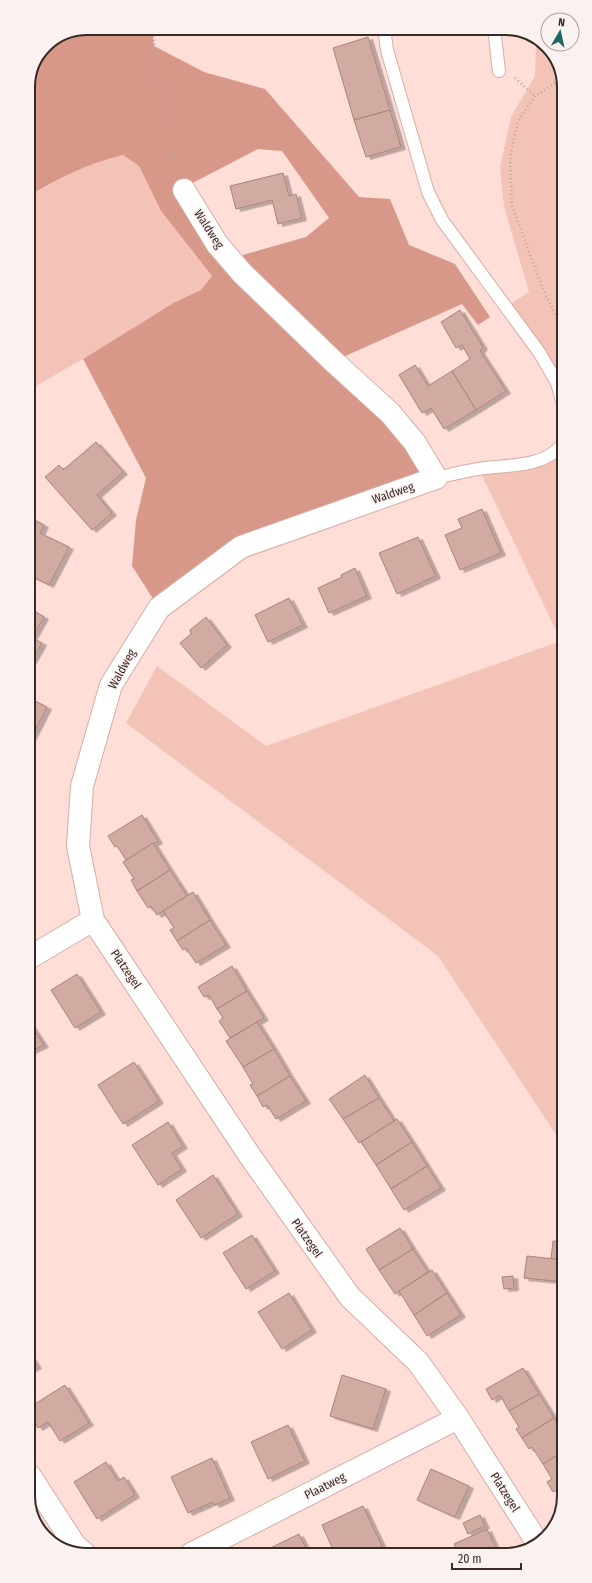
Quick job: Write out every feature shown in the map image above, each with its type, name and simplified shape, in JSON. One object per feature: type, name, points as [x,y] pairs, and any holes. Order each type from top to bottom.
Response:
[{"type":"street","name":"Waldweg","points":[[93,920],[78,846],[82,786],[111,685],[158,608],[241,547],[436,478],[415,443],[390,413],[242,273],[217,244],[184,190]]},
{"type":"street","points":[[35,954],[93,920]]},
{"type":"street","name":"Platzegel","points":[[93,920],[250,1156],[350,1297],[418,1362],[458,1418],[535,1538]]},
{"type":"street","name":"Plaatweg","points":[[203,1548],[458,1418]]},
{"type":"street","points":[[35,1484],[77,1547]]},
{"type":"lane","points":[[385,35],[388,50],[428,192],[442,220],[539,352],[557,383]]},
{"type":"lane","points":[[495,35],[499,71]]},
{"type":"lane","points":[[436,478],[479,469],[521,465],[542,460],[555,454],[557,451]]},
{"type":"path","points":[[153,35],[167,142],[184,190]]},
{"type":"path","points":[[499,71],[514,76],[535,96]]},
{"type":"path","points":[[557,82],[535,96],[518,121],[510,158],[512,206],[542,287],[557,318]]},
{"type":"shaded area","points":[[80,35],[153,35],[154,46],[204,72],[265,89],[359,197],[390,199],[409,245],[455,264],[490,317],[478,325],[462,304],[334,361],[436,478],[241,547],[159,608],[132,566],[136,520],[146,478],[83,359],[175,302],[201,290],[212,276],[161,211],[139,166],[123,155],[98,162],[50,184],[35,193],[35,84],[40,64],[46,55],[61,42],[70,38]],"holes":[[[258,149],[282,151],[329,218],[306,237],[225,260],[179,190]]]},
{"type":"shaded area","points":[[536,45],[540,48],[540,52],[544,52],[552,64],[557,80],[557,393],[506,307],[529,292],[504,207],[500,167],[511,117],[535,76]]},
{"type":"shaded area","points":[[123,155],[139,166],[161,211],[212,276],[201,290],[175,302],[83,359],[35,387],[35,193],[74,172]]},
{"type":"shaded area","points":[[557,447],[557,633],[479,469],[521,465]]},
{"type":"shaded area","points":[[557,642],[557,1136],[438,956],[126,723],[157,666],[266,746]]},
{"type":"building","points":[[368,37],[390,110],[354,120],[333,48]]},
{"type":"building","points":[[390,110],[401,147],[366,157],[354,120]]},
{"type":"building","points":[[283,173],[289,196],[296,194],[302,218],[278,224],[272,200],[236,209],[230,186]]},
{"type":"building","points":[[460,310],[483,347],[480,351],[506,391],[476,410],[452,371],[470,359],[462,345],[456,348],[441,322]]},
{"type":"building","points":[[415,365],[428,386],[452,371],[476,410],[444,429],[431,408],[422,413],[399,375]]},
{"type":"building","points":[[96,442],[123,472],[97,495],[112,513],[92,530],[45,477],[59,465],[63,470]]},
{"type":"building","points":[[482,509],[501,553],[460,570],[445,535],[462,528],[458,519]]},
{"type":"building","points":[[35,520],[44,525],[40,533],[69,547],[49,585],[35,578]]},
{"type":"building","points":[[418,537],[436,576],[397,594],[379,553]]},
{"type":"building","points":[[355,568],[367,596],[329,613],[318,588],[342,577],[341,575]]},
{"type":"building","points":[[289,598],[303,625],[268,642],[255,615]]},
{"type":"building","points":[[35,612],[44,617],[35,633]]},
{"type":"building","points":[[206,617],[227,645],[201,668],[180,643],[191,634],[190,630]]},
{"type":"building","points":[[35,640],[42,643],[35,656]]},
{"type":"building","points":[[35,701],[47,707],[37,727],[35,726]]},
{"type":"building","points":[[142,815],[158,841],[126,860],[108,836]]},
{"type":"building","points":[[153,843],[170,870],[137,891],[131,880],[134,879],[123,862]]},
{"type":"building","points":[[170,870],[187,896],[157,915],[151,906],[148,908],[137,891]]},
{"type":"building","points":[[193,892],[210,920],[177,941],[170,930],[174,928],[163,911]]},
{"type":"building","points":[[210,920],[226,945],[196,963],[186,948],[183,950],[177,941]]},
{"type":"building","points":[[232,966],[247,991],[217,1009],[209,995],[204,997],[198,987]]},
{"type":"building","points":[[77,974],[101,1012],[75,1028],[51,990]]},
{"type":"building","points":[[247,991],[264,1018],[230,1038],[219,1021],[223,1018],[217,1009]]},
{"type":"building","points":[[257,1022],[274,1049],[243,1067],[226,1041]]},
{"type":"building","points":[[35,1031],[44,1045],[35,1049]]},
{"type":"building","points":[[274,1049],[290,1076],[257,1096],[250,1085],[253,1084],[243,1067]]},
{"type":"building","points":[[134,1062],[159,1101],[123,1124],[98,1085]]},
{"type":"building","points":[[365,1075],[379,1098],[343,1119],[329,1099]]},
{"type":"building","points":[[290,1076],[306,1101],[276,1119],[267,1105],[263,1107],[257,1096]]},
{"type":"building","points":[[379,1098],[394,1121],[359,1143],[343,1119]]},
{"type":"building","points":[[397,1119],[412,1142],[376,1165],[361,1142]]},
{"type":"building","points":[[168,1122],[183,1146],[172,1153],[182,1169],[158,1185],[132,1145]]},
{"type":"building","points":[[412,1142],[427,1166],[391,1189],[376,1165]]},
{"type":"building","points":[[427,1166],[441,1188],[404,1210],[391,1189]]},
{"type":"building","points":[[213,1175],[238,1214],[201,1238],[176,1200]]},
{"type":"building","points":[[400,1228],[413,1249],[379,1270],[366,1249]]},
{"type":"building","points":[[252,1235],[275,1271],[246,1289],[223,1253]]},
{"type":"building","points":[[553,1241],[557,1241],[557,1259],[551,1259]]},
{"type":"building","points":[[413,1249],[428,1272],[395,1294],[379,1270]]},
{"type":"building","points":[[527,1256],[557,1259],[557,1281],[524,1278]]},
{"type":"building","points":[[432,1270],[447,1293],[414,1315],[399,1291]]},
{"type":"building","points":[[513,1276],[514,1288],[504,1289],[502,1277]]},
{"type":"building","points":[[289,1293],[312,1330],[282,1349],[258,1312]]},
{"type":"building","points":[[447,1293],[461,1315],[427,1336],[414,1315]]},
{"type":"building","points":[[523,1368],[539,1394],[509,1411],[500,1395],[492,1400],[486,1389]]},
{"type":"building","points":[[342,1375],[386,1389],[373,1429],[330,1416]]},
{"type":"building","points":[[65,1385],[89,1423],[60,1441],[48,1422],[38,1428],[35,1423],[35,1404]]},
{"type":"building","points":[[539,1394],[554,1418],[522,1438],[516,1429],[519,1427],[509,1411]]},
{"type":"building","points":[[554,1418],[557,1423],[557,1455],[543,1464],[532,1447],[529,1449],[522,1438]]},
{"type":"building","points":[[288,1425],[305,1461],[268,1479],[251,1442]]},
{"type":"building","points":[[557,1455],[557,1489],[553,1492],[547,1482],[552,1479],[543,1464]]},
{"type":"building","points":[[212,1458],[230,1498],[215,1505],[213,1502],[188,1513],[171,1477]]},
{"type":"building","points":[[106,1462],[118,1481],[124,1477],[135,1495],[97,1519],[74,1482]]},
{"type":"building","points":[[431,1469],[469,1486],[455,1517],[417,1500]]},
{"type":"building","points":[[363,1506],[383,1548],[332,1548],[322,1525]]},
{"type":"building","points":[[480,1515],[485,1526],[468,1534],[463,1523]]},
{"type":"building","points":[[487,1529],[496,1548],[456,1548],[454,1544]]},
{"type":"building","points":[[299,1534],[306,1548],[270,1548]]}]
